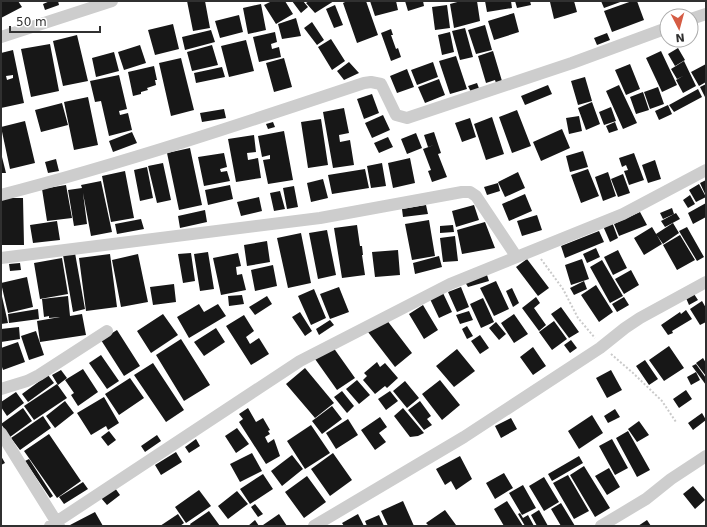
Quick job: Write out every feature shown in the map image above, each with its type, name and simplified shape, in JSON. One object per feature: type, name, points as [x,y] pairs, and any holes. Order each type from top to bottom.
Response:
[{"type":"street","points":[[1,37],[112,1]]},
{"type":"street","points":[[1,195],[51,182],[221,131],[364,83],[371,82],[381,84],[396,115],[408,118],[572,63],[659,31]]},
{"type":"street","points":[[1,433],[55,525],[300,361],[450,284],[516,256],[623,214],[706,170]]},
{"type":"street","points":[[1,258],[320,218],[462,192],[470,192],[476,196],[516,256]]},
{"type":"street","points":[[314,526],[464,437],[600,348],[640,318],[706,282]]},
{"type":"street","points":[[1,389],[39,375],[107,331]]},
{"type":"street","points":[[601,526],[646,499],[671,479],[706,456]]},
{"type":"building","points":[[1,1],[18,1],[22,7],[1,18]]},
{"type":"building","points":[[50,1],[58,1],[59,5],[45,10],[43,4]]},
{"type":"building","points":[[187,1],[205,1],[210,28],[193,31]]},
{"type":"building","points":[[272,1],[285,1],[293,14],[276,24],[264,5]]},
{"type":"building","points":[[292,1],[303,1],[308,7],[301,13]]},
{"type":"building","points":[[309,1],[334,1],[315,13],[306,3]]},
{"type":"building","points":[[347,1],[366,1],[378,35],[357,43],[343,3]]},
{"type":"building","points":[[370,1],[396,1],[398,10],[375,16]]},
{"type":"building","points":[[405,1],[423,1],[424,6],[408,11]]},
{"type":"building","points":[[461,1],[477,1],[480,21],[454,28],[450,4]]},
{"type":"building","points":[[485,1],[511,1],[512,8],[487,12]]},
{"type":"building","points":[[515,1],[530,1],[531,5],[517,8]]},
{"type":"building","points":[[574,1],[577,12],[554,19],[550,2]]},
{"type":"building","points":[[601,1],[623,1],[604,8]]},
{"type":"building","points":[[632,1],[637,1],[644,20],[612,32],[604,11]]},
{"type":"building","points":[[261,4],[266,30],[248,34],[243,8]]},
{"type":"building","points":[[335,5],[343,25],[334,28],[326,9]]},
{"type":"building","points":[[447,5],[450,28],[435,30],[432,7]]},
{"type":"building","points":[[514,13],[519,32],[494,40],[488,21]]},
{"type":"building","points":[[239,15],[243,32],[220,38],[215,21]]},
{"type":"building","points":[[296,18],[301,36],[282,39],[278,24]]},
{"type":"building","points":[[312,22],[324,40],[317,45],[304,28]]},
{"type":"building","points":[[173,24],[179,49],[155,55],[148,30]]},
{"type":"building","points":[[485,25],[492,50],[476,54],[468,30]]},
{"type":"building","points":[[465,28],[473,57],[460,60],[452,31]]},
{"type":"building","points":[[391,29],[393,35],[391,35],[396,49],[398,48],[401,57],[391,61],[381,33]]},
{"type":"building","points":[[211,30],[215,42],[185,50],[182,37]]},
{"type":"building","points":[[275,32],[277,42],[271,44],[272,49],[279,47],[281,57],[259,62],[253,37]]},
{"type":"building","points":[[450,32],[454,52],[442,55],[438,35]]},
{"type":"building","points":[[607,33],[610,40],[597,45],[594,38]]},
{"type":"building","points":[[77,35],[88,81],[63,86],[53,41]]},
{"type":"building","points":[[331,39],[345,61],[332,70],[318,47]]},
{"type":"building","points":[[246,40],[254,71],[229,77],[221,46]]},
{"type":"building","points":[[50,44],[59,91],[31,97],[21,49]]},
{"type":"building","points":[[140,45],[146,63],[124,70],[118,52]]},
{"type":"building","points":[[212,45],[218,65],[192,71],[187,52]]},
{"type":"building","points":[[678,48],[685,60],[675,66],[668,54]]},
{"type":"building","points":[[13,50],[24,103],[1,108],[1,53]],"holes":[[[13,75],[13,78],[7,80],[6,76]]]},
{"type":"building","points":[[493,51],[502,81],[496,83],[495,80],[486,83],[478,56]]},
{"type":"building","points":[[661,51],[677,85],[662,92],[646,58]]},
{"type":"building","points":[[114,52],[119,71],[96,77],[92,58]]},
{"type":"building","points":[[456,56],[467,89],[450,94],[439,61]]},
{"type":"building","points":[[181,58],[194,110],[171,116],[159,63]]},
{"type":"building","points":[[284,58],[292,87],[274,92],[266,63]]},
{"type":"building","points":[[684,61],[696,86],[683,93],[676,80],[683,76],[677,79],[671,69]]},
{"type":"building","points":[[349,62],[359,73],[344,80],[337,71]]},
{"type":"building","points":[[433,62],[438,77],[417,85],[411,70]]},
{"type":"building","points":[[630,64],[640,89],[626,95],[615,70]]},
{"type":"building","points":[[706,64],[706,82],[699,86],[691,72]]},
{"type":"building","points":[[154,66],[157,80],[155,80],[156,85],[147,88],[148,90],[141,92],[141,94],[133,96],[128,72]]},
{"type":"building","points":[[222,67],[225,77],[196,83],[194,73]]},
{"type":"building","points":[[407,69],[414,87],[397,93],[390,76]]},
{"type":"building","points":[[119,75],[127,109],[119,111],[120,115],[128,113],[132,130],[109,136],[101,101],[95,102],[90,81]]},
{"type":"building","points":[[585,77],[592,101],[578,105],[571,81]]},
{"type":"building","points":[[439,79],[445,95],[425,103],[418,87]]},
{"type":"building","points":[[477,83],[480,91],[472,94],[468,86]]},
{"type":"building","points":[[706,84],[706,99],[700,87]]},
{"type":"building","points":[[548,85],[552,94],[525,105],[521,96]]},
{"type":"building","points":[[619,85],[637,123],[623,129],[606,91]]},
{"type":"building","points":[[658,87],[664,104],[650,109],[644,92]]},
{"type":"building","points":[[698,89],[702,97],[674,112],[669,105]]},
{"type":"building","points":[[643,92],[649,110],[636,114],[630,97]]},
{"type":"building","points":[[372,94],[379,113],[364,119],[357,99]]},
{"type":"building","points":[[88,97],[98,145],[74,150],[64,102]]},
{"type":"building","points":[[592,102],[600,124],[586,130],[578,108]]},
{"type":"building","points":[[62,103],[68,125],[41,132],[35,110]]},
{"type":"building","points":[[668,105],[672,114],[659,120],[655,111]]},
{"type":"building","points":[[611,107],[616,121],[604,125],[599,112]]},
{"type":"building","points":[[344,108],[349,133],[339,135],[340,142],[350,140],[354,165],[333,168],[323,112]]},
{"type":"building","points":[[224,109],[226,118],[202,122],[200,113]]},
{"type":"building","points":[[517,110],[531,146],[512,153],[499,117]]},
{"type":"building","points":[[383,115],[390,130],[372,138],[365,123]]},
{"type":"building","points":[[579,116],[582,131],[569,134],[566,118]]},
{"type":"building","points":[[492,117],[504,154],[486,160],[474,124]]},
{"type":"building","points":[[470,118],[476,137],[462,142],[455,123]]},
{"type":"building","points":[[321,119],[328,165],[308,168],[301,122]]},
{"type":"building","points":[[25,121],[35,163],[10,169],[1,127]]},
{"type":"building","points":[[273,122],[275,127],[268,129],[266,124]]},
{"type":"building","points":[[615,122],[618,130],[609,133],[606,126]]},
{"type":"building","points":[[562,129],[570,148],[541,161],[533,142]]},
{"type":"building","points":[[284,131],[293,180],[268,184],[263,160],[270,159],[270,155],[262,157],[258,136]]},
{"type":"building","points":[[132,132],[137,143],[113,152],[109,141]]},
{"type":"building","points":[[434,132],[441,153],[438,154],[447,177],[432,182],[428,171],[431,170],[423,149],[434,145],[428,147],[424,135]]},
{"type":"building","points":[[416,133],[422,148],[407,154],[401,139]]},
{"type":"building","points":[[254,135],[256,152],[247,153],[248,160],[258,158],[261,178],[236,182],[228,139]]},
{"type":"building","points":[[388,137],[393,147],[379,153],[374,143]]},
{"type":"building","points":[[190,148],[202,205],[179,210],[167,153]]},
{"type":"building","points":[[583,151],[588,167],[570,172],[566,156]]},
{"type":"building","points":[[1,153],[6,173],[1,173]]},
{"type":"building","points":[[224,153],[227,167],[220,169],[221,172],[227,171],[230,181],[204,186],[198,157]]},
{"type":"building","points":[[634,153],[644,180],[629,185],[624,171],[628,170],[626,165],[622,167],[619,158]]},
{"type":"building","points":[[410,158],[415,183],[393,188],[388,163]]},
{"type":"building","points":[[56,159],[59,171],[48,173],[45,162]]},
{"type":"building","points":[[655,160],[661,179],[648,183],[642,165]]},
{"type":"building","points":[[163,163],[171,200],[157,203],[148,166]]},
{"type":"building","points":[[382,163],[386,186],[371,188],[367,166]]},
{"type":"building","points":[[147,167],[153,198],[140,201],[134,170]]},
{"type":"building","points":[[365,169],[369,188],[332,194],[328,175]]},
{"type":"building","points":[[588,169],[599,196],[581,203],[571,175]]},
{"type":"building","points":[[125,171],[134,218],[111,222],[102,176]]},
{"type":"building","points":[[518,172],[525,188],[505,197],[498,182]]},
{"type":"building","points":[[608,172],[616,196],[603,201],[595,177]]},
{"type":"building","points":[[623,174],[630,193],[618,197],[611,179]]},
{"type":"building","points":[[323,179],[328,198],[311,202],[307,183]]},
{"type":"building","points":[[706,180],[706,196],[700,183]]},
{"type":"building","points":[[101,181],[112,232],[91,236],[83,193],[87,224],[74,226],[68,190],[82,188],[81,185]]},
{"type":"building","points":[[498,183],[500,191],[487,195],[484,187]]},
{"type":"building","points":[[699,184],[706,197],[696,202],[689,190]]},
{"type":"building","points":[[66,185],[72,218],[47,221],[42,189]]},
{"type":"building","points":[[230,185],[233,199],[208,205],[205,190]]},
{"type":"building","points":[[294,186],[298,207],[287,209],[283,188]]},
{"type":"building","points":[[280,191],[285,209],[274,211],[270,193]]},
{"type":"building","points":[[525,194],[532,211],[509,221],[502,204]]},
{"type":"building","points":[[690,195],[695,204],[688,208],[683,200]]},
{"type":"building","points":[[259,197],[262,211],[241,216],[237,202]]},
{"type":"building","points":[[1,198],[23,198],[24,245],[1,245]]},
{"type":"building","points":[[706,203],[706,217],[693,224],[688,213]]},
{"type":"building","points":[[426,205],[428,214],[403,217],[402,209]]},
{"type":"building","points":[[474,205],[479,220],[456,227],[452,211]]},
{"type":"building","points":[[672,208],[674,214],[663,219],[660,213]]},
{"type":"building","points":[[205,210],[207,222],[180,228],[178,216]]},
{"type":"building","points":[[640,212],[647,225],[619,236],[614,224]]},
{"type":"building","points":[[676,213],[680,219],[665,227],[661,221]]},
{"type":"building","points":[[537,215],[542,230],[522,236],[517,221]]},
{"type":"building","points":[[141,219],[144,229],[117,234],[115,224]]},
{"type":"building","points":[[429,220],[435,256],[412,260],[405,224]]},
{"type":"building","points":[[57,221],[60,240],[33,243],[30,225]]},
{"type":"building","points":[[485,222],[495,248],[462,254],[457,230]]},
{"type":"building","points":[[612,222],[618,238],[610,242],[603,226]]},
{"type":"building","points":[[673,223],[679,233],[663,244],[656,234]]},
{"type":"building","points":[[357,225],[360,246],[362,246],[365,275],[342,278],[334,228]]},
{"type":"building","points":[[453,225],[454,232],[440,233],[440,226]]},
{"type":"building","points":[[652,227],[662,244],[644,255],[634,238]]},
{"type":"building","points":[[687,227],[704,257],[697,261],[679,231]]},
{"type":"building","points":[[327,230],[336,275],[318,279],[309,233]]},
{"type":"building","points":[[599,231],[604,242],[565,258],[561,246]]},
{"type":"building","points":[[301,233],[311,283],[288,288],[277,238]]},
{"type":"building","points":[[680,235],[695,260],[677,270],[663,245]]},
{"type":"building","points":[[455,236],[458,261],[443,262],[440,238]]},
{"type":"building","points":[[267,241],[270,262],[247,266],[244,245]]},
{"type":"building","points":[[596,248],[600,257],[587,263],[583,254]]},
{"type":"building","points":[[398,250],[400,275],[375,277],[372,252]]},
{"type":"building","points":[[618,250],[627,268],[613,275],[604,257]]},
{"type":"building","points":[[208,252],[214,289],[200,291],[194,254]]},
{"type":"building","points":[[75,253],[85,309],[73,312],[63,255]]},
{"type":"building","points":[[191,253],[195,281],[183,283],[178,254]]},
{"type":"building","points":[[238,253],[241,266],[236,267],[237,275],[242,274],[246,290],[221,295],[213,258]]},
{"type":"building","points":[[110,254],[117,307],[86,311],[79,258]]},
{"type":"building","points":[[138,254],[148,302],[121,307],[112,260]]},
{"type":"building","points":[[439,256],[442,267],[415,274],[413,263]]},
{"type":"building","points":[[62,258],[68,294],[40,299],[34,263]]},
{"type":"building","points":[[527,259],[549,288],[538,296],[516,267]]},
{"type":"building","points":[[582,259],[589,279],[571,285],[565,265]]},
{"type":"building","points":[[602,260],[623,296],[610,303],[590,267]]},
{"type":"building","points":[[20,263],[21,270],[10,271],[9,264]]},
{"type":"building","points":[[273,265],[277,286],[255,291],[251,270]]},
{"type":"building","points":[[631,270],[639,285],[624,294],[615,279]]},
{"type":"building","points":[[486,272],[489,281],[468,287],[465,282]]},
{"type":"building","points":[[27,277],[33,307],[8,313],[1,283]]},
{"type":"building","points":[[496,281],[509,309],[494,316],[480,288]]},
{"type":"building","points":[[584,281],[587,289],[574,295],[570,288]]},
{"type":"building","points":[[174,284],[176,302],[153,305],[150,287]]},
{"type":"building","points":[[596,285],[613,312],[599,322],[581,295]]},
{"type":"building","points":[[339,287],[349,312],[330,319],[320,294]]},
{"type":"building","points":[[461,287],[469,307],[457,312],[448,292]]},
{"type":"building","points":[[512,288],[519,303],[513,307],[506,291]]},
{"type":"building","points":[[314,289],[326,318],[311,325],[298,296]]},
{"type":"building","points":[[1,292],[8,323],[1,324]]},
{"type":"building","points":[[443,293],[452,312],[439,318],[430,299]]},
{"type":"building","points":[[694,294],[698,300],[689,305],[686,298]]},
{"type":"building","points":[[242,295],[244,304],[229,306],[228,296]]},
{"type":"building","points":[[68,296],[70,316],[82,314],[86,335],[40,342],[37,321],[60,317],[44,317],[42,299]]},
{"type":"building","points":[[267,296],[272,304],[255,315],[249,307]]},
{"type":"building","points":[[536,297],[540,303],[534,308],[546,325],[539,331],[522,308]]},
{"type":"building","points":[[624,297],[629,305],[617,312],[612,304]]},
{"type":"building","points":[[483,298],[494,322],[481,328],[470,304]]},
{"type":"building","points":[[702,301],[706,308],[706,322],[700,325],[690,309]]},
{"type":"building","points":[[199,304],[204,312],[218,304],[226,316],[189,338],[177,317]]},
{"type":"building","points":[[423,305],[438,330],[424,339],[409,314]]},
{"type":"building","points":[[561,307],[579,332],[569,338],[551,314]]},
{"type":"building","points":[[38,309],[39,319],[9,323],[8,314]]},
{"type":"building","points":[[686,310],[692,319],[668,335],[661,325],[680,312],[681,314]]},
{"type":"building","points":[[469,311],[473,320],[460,324],[456,315]]},
{"type":"building","points":[[300,312],[312,331],[305,336],[292,317]]},
{"type":"building","points":[[163,314],[178,335],[151,353],[137,331]]},
{"type":"building","points":[[514,314],[528,334],[514,343],[501,323]]},
{"type":"building","points":[[244,315],[254,331],[246,337],[250,344],[259,338],[269,354],[251,365],[226,326]]},
{"type":"building","points":[[386,319],[412,353],[395,367],[368,332]]},
{"type":"building","points":[[330,320],[334,325],[319,335],[316,329]]},
{"type":"building","points":[[554,321],[567,339],[552,350],[539,332]]},
{"type":"building","points":[[496,322],[506,334],[499,340],[489,328]]},
{"type":"building","points":[[467,326],[473,336],[467,339],[462,329]]},
{"type":"building","points":[[19,327],[20,339],[1,342],[1,329]]},
{"type":"building","points":[[216,328],[225,342],[204,356],[194,342]]},
{"type":"building","points":[[117,330],[140,366],[124,376],[101,340]]},
{"type":"building","points":[[36,331],[44,355],[29,360],[21,336]]},
{"type":"building","points":[[480,335],[489,348],[480,354],[471,341]]},
{"type":"building","points":[[181,339],[210,385],[184,401],[156,355]]},
{"type":"building","points":[[571,340],[577,348],[570,353],[564,345]]},
{"type":"building","points":[[18,342],[25,362],[3,370],[1,364],[1,348]]},
{"type":"building","points":[[669,346],[684,368],[664,381],[649,360]]},
{"type":"building","points":[[333,347],[355,378],[337,390],[315,359]]},
{"type":"building","points":[[533,347],[546,366],[533,375],[520,357]]},
{"type":"building","points":[[457,349],[475,371],[454,387],[436,366]]},
{"type":"building","points":[[101,355],[119,381],[107,389],[89,363]]},
{"type":"building","points":[[703,358],[706,363],[706,376],[696,363]]},
{"type":"building","points":[[645,360],[658,379],[649,385],[636,366]]},
{"type":"building","points":[[377,362],[380,367],[385,363],[398,378],[387,388],[385,386],[375,394],[363,380],[367,376],[364,373]]},
{"type":"building","points":[[153,363],[184,410],[166,422],[134,375]]},
{"type":"building","points":[[696,364],[706,378],[706,385],[692,366]]},
{"type":"building","points":[[305,368],[334,403],[315,418],[286,384]]},
{"type":"building","points":[[83,369],[98,392],[78,406],[71,395],[74,393],[65,380]]},
{"type":"building","points":[[61,370],[67,378],[58,385],[52,375]]},
{"type":"building","points":[[611,370],[622,390],[607,398],[596,378]]},
{"type":"building","points":[[696,372],[700,380],[691,385],[687,377]]},
{"type":"building","points":[[48,375],[54,383],[28,402],[22,394]]},
{"type":"building","points":[[130,378],[144,398],[119,415],[105,394]]},
{"type":"building","points":[[357,380],[370,395],[359,404],[346,389]]},
{"type":"building","points":[[440,380],[460,405],[442,420],[422,394]]},
{"type":"building","points":[[405,381],[419,398],[407,408],[393,391]]},
{"type":"building","points":[[57,384],[67,398],[34,420],[24,406]]},
{"type":"building","points":[[686,390],[692,399],[679,408],[673,399]]},
{"type":"building","points":[[342,391],[354,406],[347,413],[334,397]]},
{"type":"building","points":[[390,391],[398,401],[386,410],[378,399]]},
{"type":"building","points":[[16,392],[24,403],[7,416],[1,407],[1,402]]},
{"type":"building","points":[[104,397],[119,423],[108,430],[106,426],[91,435],[77,413]]},
{"type":"building","points":[[65,401],[74,413],[55,428],[46,416]]},
{"type":"building","points":[[420,401],[431,416],[427,419],[432,425],[424,430],[408,410]]},
{"type":"building","points":[[332,406],[342,419],[322,434],[312,421]]},
{"type":"building","points":[[23,408],[32,421],[10,437],[1,424]]},
{"type":"building","points":[[248,408],[256,422],[263,418],[270,430],[268,431],[270,434],[265,437],[268,443],[274,439],[280,456],[266,464],[239,422],[243,419],[239,414]]},
{"type":"building","points":[[403,408],[424,433],[418,436],[410,437],[394,416]]},
{"type":"building","points":[[615,409],[620,417],[608,423],[604,416]]},
{"type":"building","points":[[702,413],[706,420],[693,430],[688,423]]},
{"type":"building","points":[[592,415],[603,433],[579,449],[568,431]]},
{"type":"building","points":[[43,416],[51,428],[20,450],[11,438]]},
{"type":"building","points":[[380,417],[387,427],[379,433],[386,442],[375,450],[361,430]]},
{"type":"building","points":[[511,418],[517,429],[501,438],[495,426]]},
{"type":"building","points":[[348,419],[358,435],[336,449],[326,433]]},
{"type":"building","points":[[639,421],[649,435],[637,442],[628,429]]},
{"type":"building","points":[[311,425],[330,453],[305,469],[287,441]]},
{"type":"building","points":[[237,428],[249,444],[236,453],[225,436]]},
{"type":"building","points":[[109,431],[116,440],[108,446],[101,437]]},
{"type":"building","points":[[628,431],[650,470],[637,477],[616,438]]},
{"type":"building","points":[[49,434],[81,481],[57,498],[24,451]]},
{"type":"building","points":[[157,435],[161,441],[145,452],[141,446]]},
{"type":"building","points":[[196,439],[200,446],[189,453],[185,447]]},
{"type":"building","points":[[612,439],[628,468],[615,475],[599,446]]},
{"type":"building","points":[[176,452],[182,462],[161,475],[155,465]]},
{"type":"building","points":[[252,453],[262,471],[240,482],[230,464]]},
{"type":"building","points":[[333,453],[352,480],[330,496],[311,469]]},
{"type":"building","points":[[292,455],[303,469],[282,486],[271,471]]},
{"type":"building","points":[[1,456],[5,463],[1,465]]},
{"type":"building","points":[[460,456],[472,479],[456,490],[451,481],[445,485],[436,469]]},
{"type":"building","points":[[579,456],[583,463],[552,481],[548,474]]},
{"type":"building","points":[[29,459],[53,496],[50,498],[25,461]]},
{"type":"building","points":[[584,466],[610,508],[595,517],[570,475]]},
{"type":"building","points":[[609,468],[620,487],[607,495],[595,476]]},
{"type":"building","points":[[504,473],[513,488],[495,499],[486,483]]},
{"type":"building","points":[[263,474],[273,489],[250,504],[240,489]]},
{"type":"building","points":[[568,475],[589,511],[574,519],[553,483]]},
{"type":"building","points":[[307,476],[326,502],[304,518],[285,492]]},
{"type":"building","points":[[544,477],[559,502],[544,511],[529,486]]},
{"type":"building","points":[[83,482],[88,489],[64,504],[59,497]]},
{"type":"building","points":[[523,485],[536,508],[522,515],[509,493]]},
{"type":"building","points":[[693,486],[705,500],[695,509],[683,494]]},
{"type":"building","points":[[115,488],[120,495],[107,505],[101,498]]},
{"type":"building","points":[[199,490],[211,506],[186,523],[175,507]]},
{"type":"building","points":[[237,491],[248,504],[228,519],[218,506]]},
{"type":"building","points":[[403,501],[414,526],[388,526],[381,511]]},
{"type":"building","points":[[507,501],[523,526],[504,526],[494,509]]},
{"type":"building","points":[[561,503],[575,526],[561,526],[551,509]]},
{"type":"building","points":[[255,504],[263,514],[258,517],[251,507]]},
{"type":"building","points":[[445,510],[456,525],[429,526],[426,523]]},
{"type":"building","points":[[539,510],[548,526],[537,526],[531,515]]},
{"type":"building","points":[[209,511],[220,526],[191,526],[190,524]]},
{"type":"building","points":[[95,512],[103,526],[70,525]]},
{"type":"building","points":[[520,513],[523,518],[528,515],[534,526],[525,526],[518,514]]},
{"type":"building","points":[[178,514],[184,523],[180,526],[160,526]]},
{"type":"building","points":[[279,514],[287,526],[263,525]]},
{"type":"building","points":[[358,514],[364,526],[344,526],[342,523]]},
{"type":"building","points":[[379,515],[384,526],[367,526],[365,521]]},
{"type":"building","points":[[255,520],[259,526],[248,526]]},
{"type":"building","points":[[647,520],[651,526],[638,526]]}]
